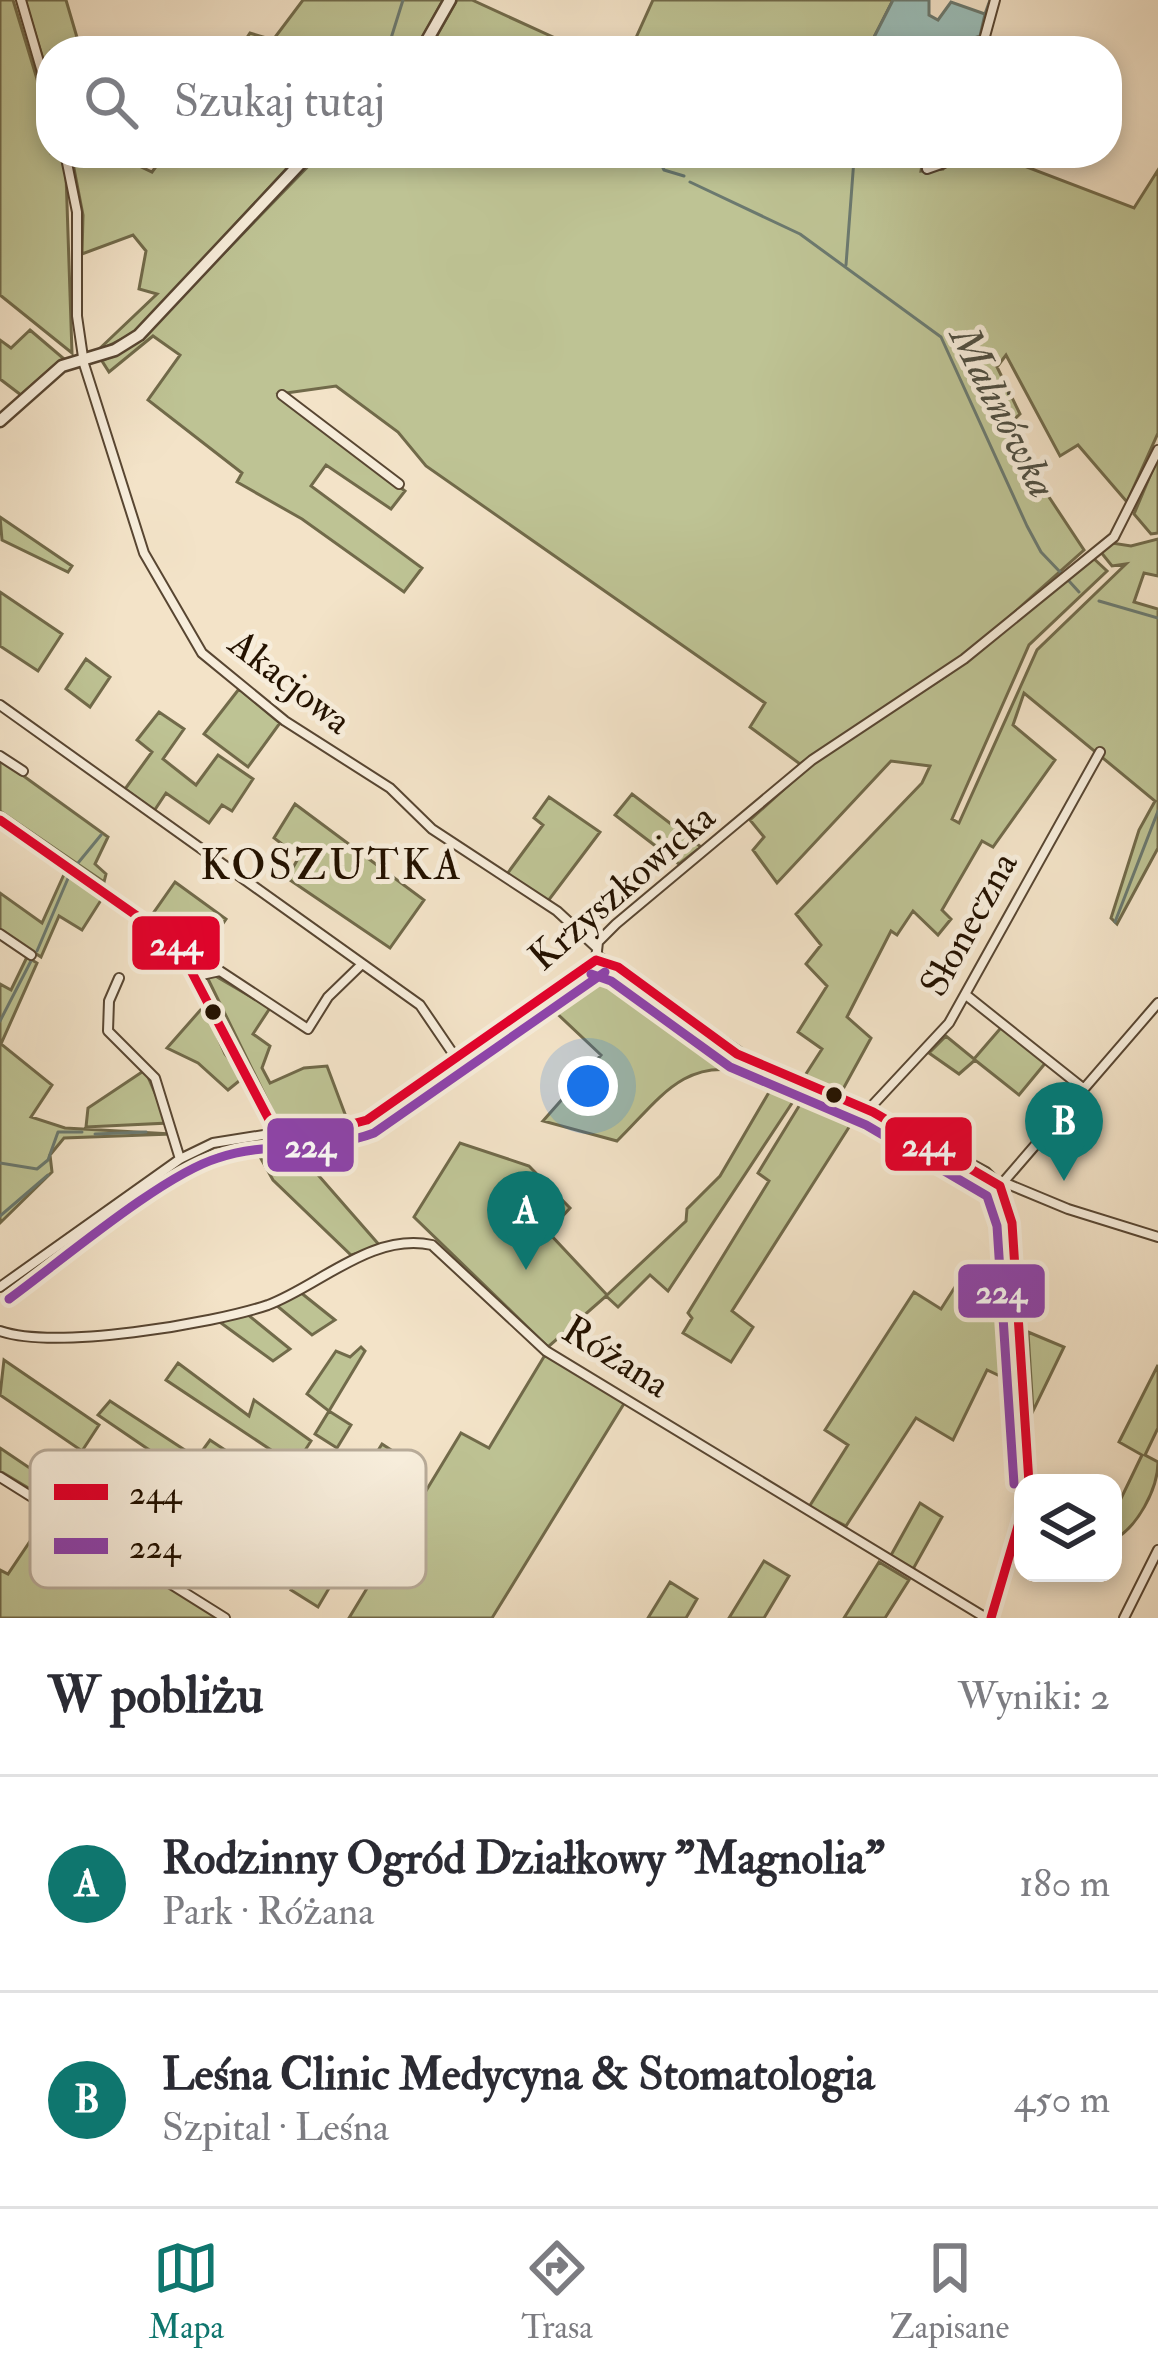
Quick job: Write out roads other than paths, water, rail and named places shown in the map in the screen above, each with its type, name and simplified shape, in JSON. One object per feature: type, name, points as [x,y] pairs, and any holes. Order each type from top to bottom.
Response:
[{"type":"street","points":[[21,0],[36,52]]},
{"type":"street","points":[[430,36],[450,0]]},
{"type":"street","points":[[985,36],[995,0]]},
{"type":"street","name":"Akacjowa","points":[[68,168],[77,212],[77,316],[83,358],[144,554],[202,653],[286,722],[390,788],[432,829],[557,911],[596,953]]},
{"type":"street","points":[[0,421],[54,372],[115,350],[143,331],[296,168]]},
{"type":"street","points":[[282,395],[399,484]]},
{"type":"street","name":"Krzyszkowicka","points":[[0,1287],[180,1160],[212,1143],[358,1123],[456,1058],[596,953],[634,907],[812,760],[945,674],[1118,532],[1158,450]]},
{"type":"street","points":[[0,705],[420,1005],[456,1058]]},
{"type":"street","name":"Słoneczna","points":[[868,1110],[940,1035],[1100,752]]},
{"type":"street","points":[[0,756],[22,771]]},
{"type":"street","points":[[0,820],[145,916],[178,944],[276,1132]]},
{"type":"street","points":[[0,934],[31,955]]},
{"type":"street","points":[[596,953],[756,1065],[868,1110],[1002,1184],[1158,1237]]},
{"type":"street","points":[[197,976],[220,971],[308,1030],[328,997],[361,965]]},
{"type":"street","points":[[119,978],[109,1001],[108,1031],[155,1078],[180,1160]]},
{"type":"street","points":[[965,994],[1084,1089]]},
{"type":"street","points":[[1002,1184],[1158,1003]]},
{"type":"street","points":[[1002,1184],[1012,1223],[1028,1474]]},
{"type":"street","name":"Różana","points":[[0,1330],[65,1338],[242,1311],[276,1301],[340,1264],[411,1244],[432,1245],[546,1351],[989,1618]]},
{"type":"street","points":[[0,1477],[30,1496]]},
{"type":"street","points":[[989,1618],[1014,1538]]},
{"type":"street","points":[[1124,1618],[1158,1550]]},
{"type":"street","points":[[177,1588],[225,1618]]},
{"type":"water","points":[[893,0],[929,0],[929,15],[938,20],[951,2],[985,14],[980,36],[875,36]]},
{"type":"waterway","name":"Malinówka","points":[[392,36],[403,0]]},
{"type":"waterway","points":[[985,14],[990,0]]},
{"type":"waterway","name":"Malinówka","points":[[663,168],[684,176]]},
{"type":"waterway","points":[[846,265],[853,168]]},
{"type":"waterway","name":"Malinówka","points":[[690,182],[800,234],[941,337],[1027,526],[1041,552],[1062,574]]},
{"type":"waterway","name":"Malinówka","points":[[1069,581],[1079,592]]},
{"type":"waterway","name":"Malinówka","points":[[1099,601],[1158,618]]},
{"type":"waterway","points":[[1115,922],[1158,811]]},
{"type":"waterway","points":[[78,863],[101,835]]},
{"type":"waterway","points":[[37,951],[69,876]]},
{"type":"waterway","points":[[0,1021],[31,961]]},
{"type":"waterway","points":[[0,1163],[37,1169],[48,1160],[58,1132],[82,1132]]},
{"type":"waterway","points":[[95,1134],[146,1132]]},
{"type":"waterway","points":[[0,1216],[48,1175]]},
{"type":"place","name":"Leśna Clinic Medycyna & Stomatologia","points":[[1064,1181]]},
{"type":"place","name":"Rodzinny Ogród Działkowy \"Magnolia\"","points":[[526,1270]]},
{"type":"district","name":"KOSZUTKA","points":[[332,866]]}]
